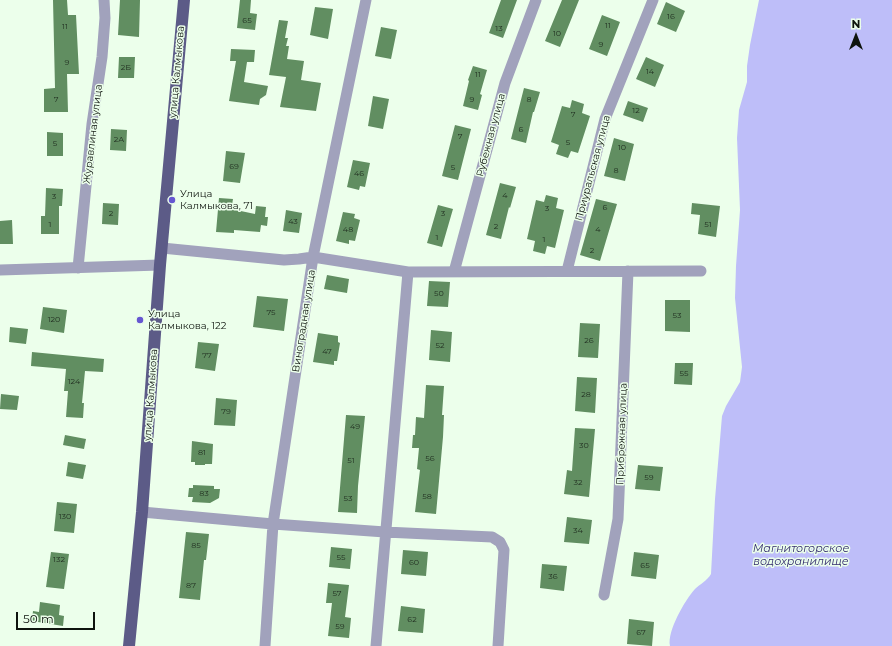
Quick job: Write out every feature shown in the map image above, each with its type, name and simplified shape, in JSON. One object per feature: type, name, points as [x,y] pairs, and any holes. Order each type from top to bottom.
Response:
[{"type":"main road","name":"улица Калмыкова","points":[[129,646],[142,512],[160,265],[184,0]]},
{"type":"street","name":"Журавлиная улица","points":[[78,268],[92,124],[102,57],[105,18],[104,0]]},
{"type":"street","name":"Виноградная улица","points":[[265,646],[273,524],[313,257],[366,0]]},
{"type":"street","name":"Рубежная улица","points":[[454,272],[505,83],[536,0]]},
{"type":"street","name":"Приуральская улица","points":[[567,271],[605,119],[653,0]]},
{"type":"street","points":[[162,248],[284,260],[313,257],[408,272],[701,271]]},
{"type":"street","points":[[0,270],[160,265]]},
{"type":"street","name":"Прибрежная улица","points":[[604,595],[618,519],[628,271]]},
{"type":"street","points":[[376,646],[408,272]]},
{"type":"street","points":[[142,512],[273,524],[385,532],[492,537],[500,542],[504,550],[498,646]]},
{"type":"water","name":"Магнитогорское водохранилище","points":[[759,0],[892,0],[892,646],[670,646],[671,632],[686,600],[711,574],[715,499],[722,416],[740,382],[742,367],[735,298],[740,210],[737,138],[739,110],[747,82],[747,66],[750,45]]},
{"type":"building","points":[[53,0],[67,0],[68,15],[76,15],[79,74],[67,74],[68,112],[44,112],[44,89],[55,88]]},
{"type":"building","points":[[120,0],[140,0],[139,37],[118,35]]},
{"type":"building","points":[[240,0],[251,0],[250,13],[257,14],[255,30],[237,28]]},
{"type":"building","points":[[501,0],[517,0],[503,38],[489,33]]},
{"type":"building","points":[[562,0],[579,0],[560,47],[545,41]]},
{"type":"building","points":[[666,2],[685,11],[676,32],[657,24]]},
{"type":"building","points":[[315,7],[333,9],[328,39],[310,35]]},
{"type":"building","points":[[602,15],[620,22],[607,56],[589,49]]},
{"type":"building","points":[[279,20],[288,21],[285,38],[288,38],[286,46],[289,46],[287,59],[304,61],[301,80],[321,83],[316,111],[280,107],[286,77],[269,75]]},
{"type":"building","points":[[381,27],[397,30],[391,59],[375,56]]},
{"type":"building","points":[[231,49],[255,50],[254,62],[247,62],[244,82],[268,86],[266,95],[260,99],[259,105],[229,101],[236,61],[230,61]]},
{"type":"building","points":[[119,57],[135,57],[134,78],[118,78]]},
{"type":"building","points":[[646,57],[664,65],[655,87],[636,79]]},
{"type":"building","points":[[473,66],[487,70],[480,94],[482,95],[478,110],[463,106],[468,80]]},
{"type":"building","points":[[524,88],[540,92],[533,112],[526,143],[511,139]]},
{"type":"building","points":[[373,96],[389,99],[383,129],[368,126]]},
{"type":"building","points":[[572,100],[584,104],[582,113],[590,116],[578,153],[571,151],[568,158],[556,154],[559,145],[551,142],[562,106],[570,108]]},
{"type":"building","points":[[628,101],[648,108],[643,122],[623,115]]},
{"type":"building","points":[[455,125],[471,129],[458,180],[442,176]]},
{"type":"building","points":[[111,129],[127,130],[126,151],[110,150]]},
{"type":"building","points":[[47,132],[63,133],[63,156],[47,156]]},
{"type":"building","points":[[614,138],[634,144],[625,181],[604,176]]},
{"type":"building","points":[[226,151],[245,153],[240,183],[223,181]]},
{"type":"building","points":[[353,160],[370,163],[365,187],[360,186],[359,190],[347,187]]},
{"type":"building","points":[[500,183],[516,187],[501,239],[486,235]]},
{"type":"building","points":[[46,188],[63,189],[62,206],[59,206],[59,234],[41,234],[41,216],[45,216]]},
{"type":"building","points":[[546,195],[558,198],[556,208],[564,210],[555,248],[547,246],[545,254],[533,251],[535,241],[527,239],[536,200],[544,202]]},
{"type":"building","points":[[219,198],[233,199],[232,205],[236,206],[236,210],[255,214],[256,206],[266,207],[265,217],[268,217],[267,226],[261,225],[260,232],[234,230],[234,233],[216,232]]},
{"type":"building","points":[[596,199],[617,204],[600,261],[580,255]]},
{"type":"building","points":[[103,203],[119,204],[118,225],[102,224]]},
{"type":"building","points":[[692,203],[720,206],[716,237],[698,234],[700,215],[691,214]]},
{"type":"building","points":[[438,205],[453,209],[442,247],[427,243]]},
{"type":"building","points":[[286,210],[302,213],[299,233],[283,231]]},
{"type":"building","points":[[343,212],[355,214],[354,218],[360,220],[355,241],[349,240],[349,244],[336,241]]},
{"type":"building","points":[[12,220],[13,244],[0,244],[0,221]]},
{"type":"building","points":[[327,275],[349,279],[347,293],[324,289]]},
{"type":"building","points":[[429,281],[450,282],[448,307],[427,306]]},
{"type":"building","points":[[257,296],[288,299],[284,331],[253,327]]},
{"type":"building","points":[[665,300],[690,300],[690,332],[665,331]]},
{"type":"building","points":[[43,307],[67,310],[64,333],[40,329]]},
{"type":"building","points":[[580,323],[600,324],[598,358],[578,357]]},
{"type":"building","points":[[10,327],[28,329],[26,344],[9,342]]},
{"type":"building","points":[[431,330],[452,332],[450,362],[429,360]]},
{"type":"building","points":[[318,333],[338,336],[338,342],[340,343],[337,361],[334,361],[334,365],[313,362]]},
{"type":"building","points":[[198,342],[219,344],[215,371],[195,368]]},
{"type":"building","points":[[32,352],[104,359],[103,372],[85,371],[82,403],[84,403],[83,418],[66,417],[68,391],[64,391],[66,369],[31,366]]},
{"type":"building","points":[[675,363],[693,363],[692,385],[674,384]]},
{"type":"building","points":[[577,377],[597,378],[595,413],[575,411]]},
{"type":"building","points":[[426,385],[444,386],[442,415],[444,415],[443,437],[436,514],[415,512],[420,470],[417,469],[419,448],[412,448],[413,435],[415,435],[416,417],[424,418]]},
{"type":"building","points":[[1,394],[19,396],[17,410],[0,409]]},
{"type":"building","points":[[216,398],[237,400],[235,426],[214,425]]},
{"type":"building","points":[[346,415],[365,416],[358,486],[357,513],[338,512]]},
{"type":"building","points":[[575,428],[595,429],[589,497],[564,494],[567,470],[572,471]]},
{"type":"building","points":[[65,435],[86,439],[84,449],[63,445]]},
{"type":"building","points":[[192,441],[213,444],[212,464],[195,465],[195,462],[191,462]]},
{"type":"building","points":[[68,462],[86,465],[83,479],[66,476]]},
{"type":"building","points":[[638,465],[663,467],[660,491],[635,489]]},
{"type":"building","points":[[193,485],[214,486],[214,489],[220,489],[219,498],[210,503],[192,502],[193,497],[188,497],[189,488],[193,488]]},
{"type":"building","points":[[57,502],[77,504],[74,533],[54,531]]},
{"type":"building","points":[[567,517],[592,520],[589,544],[564,542]]},
{"type":"building","points":[[186,532],[209,534],[206,560],[204,560],[200,600],[179,598]]},
{"type":"building","points":[[331,547],[352,549],[350,569],[329,567]]},
{"type":"building","points":[[403,550],[428,552],[426,576],[401,574]]},
{"type":"building","points":[[51,552],[69,554],[64,589],[46,587]]},
{"type":"building","points":[[634,552],[659,555],[656,579],[631,576]]},
{"type":"building","points":[[542,564],[567,566],[564,591],[540,588]]},
{"type":"building","points":[[328,583],[349,585],[345,617],[351,618],[349,638],[328,636],[332,603],[326,603]]},
{"type":"building","points":[[40,602],[60,605],[59,615],[64,616],[63,626],[32,621],[33,611],[39,612]]},
{"type":"building","points":[[401,606],[425,609],[423,633],[398,631]]},
{"type":"building","points":[[629,619],[654,622],[652,646],[627,644]]},
{"type":"place","name":"Улица Калмыкова, 71","points":[[172,200]]},
{"type":"place","name":"Улица Калмыкова, 122","points":[[140,320]]}]
